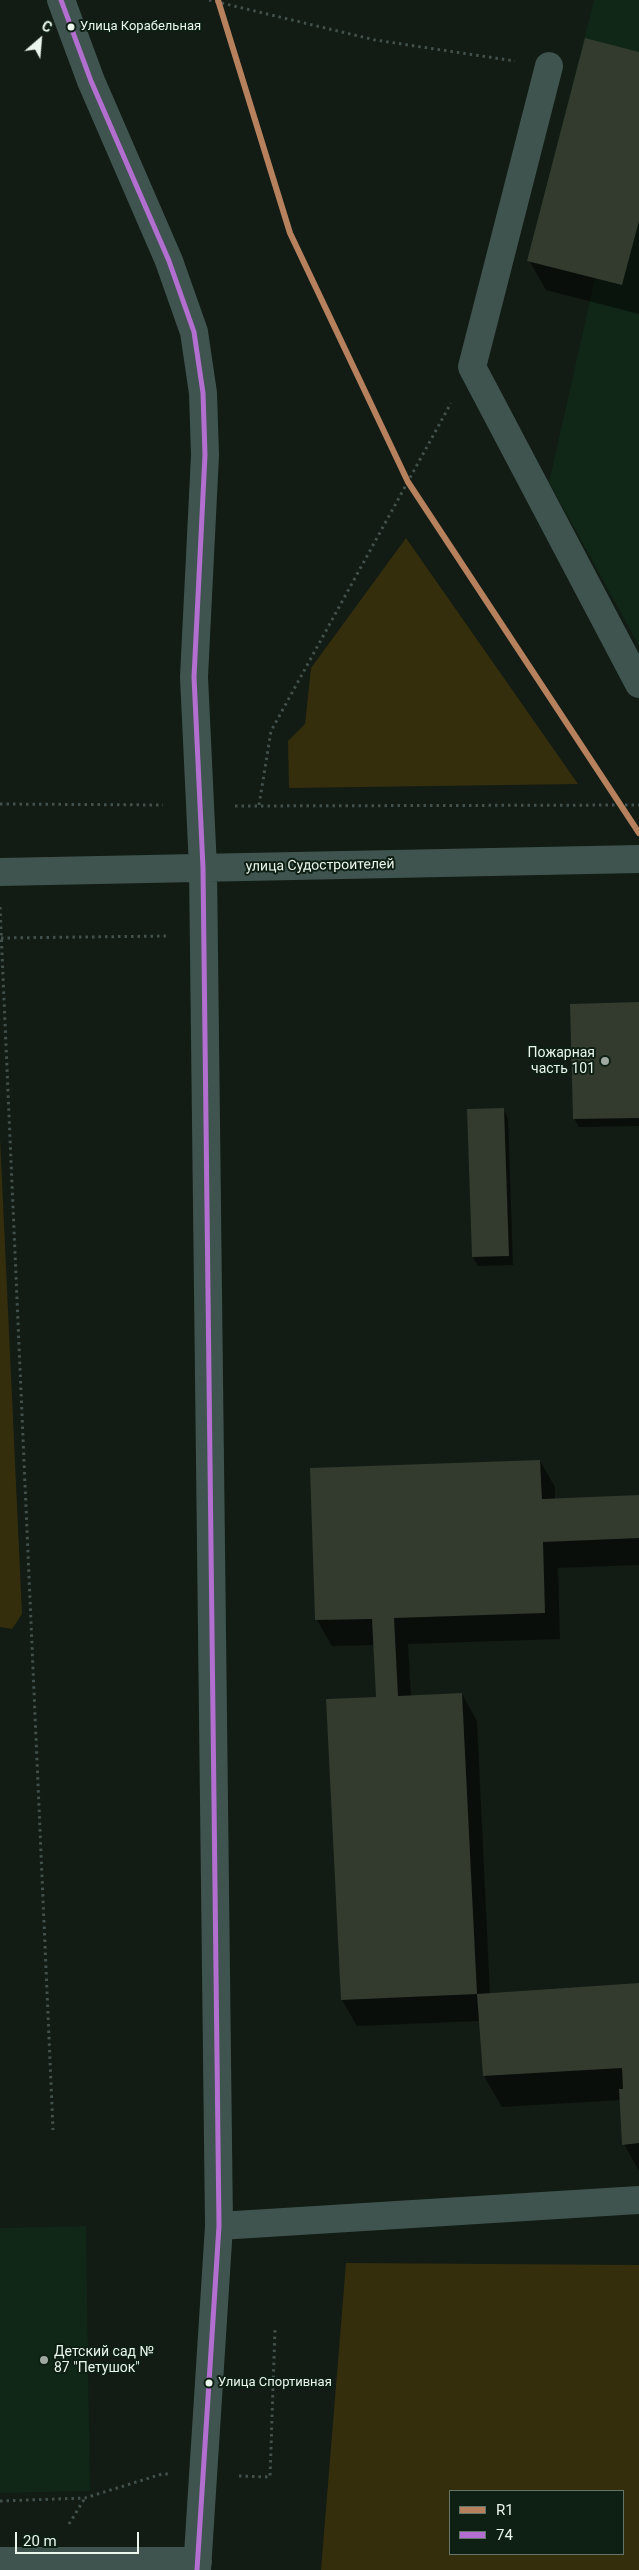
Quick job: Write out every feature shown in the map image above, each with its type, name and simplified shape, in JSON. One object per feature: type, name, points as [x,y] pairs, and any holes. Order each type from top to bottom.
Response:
[{"type":"street","points":[[0,2561],[197,2566],[219,2226],[203,868],[194,677],[205,455],[203,393],[194,332],[169,261],[91,81],[61,0]]},
{"type":"street","points":[[549,66],[472,367],[639,684]]},
{"type":"street","name":"улица Судостроителей","points":[[0,872],[639,860]]},
{"type":"street","points":[[219,2226],[639,2200]]},
{"type":"path","points":[[209,0],[375,40],[549,66]]},
{"type":"path","points":[[259,805],[271,731],[472,367]]},
{"type":"path","points":[[0,804],[200,806],[639,805]]},
{"type":"path","points":[[0,906],[53,2130]]},
{"type":"path","points":[[1,938],[204,936]]},
{"type":"shaded area","points":[[594,0],[639,0],[639,646],[549,482],[595,278],[527,261]]},
{"type":"shaded area","points":[[406,538],[578,784],[289,788],[288,741],[305,724],[311,668]]},
{"type":"shaded area","points":[[0,1137],[22,1614],[12,1629],[0,1627]]},
{"type":"shaded area","name":"Детский сад № 87 \"Петушок\"","points":[[86,2226],[90,2491],[0,2493],[0,2228]]},
{"type":"shaded area","points":[[346,2263],[639,2265],[639,2570],[321,2570]]},
{"type":"building","points":[[585,38],[639,52],[639,221],[622,285],[527,261]]},
{"type":"building","name":"Пожарная часть 101","points":[[639,1002],[639,1118],[573,1119],[570,1004]]},
{"type":"building","points":[[504,1108],[509,1256],[472,1257],[467,1109]]},
{"type":"building","points":[[540,1460],[542,1499],[639,1495],[639,1538],[543,1542],[545,1613],[394,1618],[398,1696],[462,1693],[477,1994],[341,2000],[326,1699],[376,1697],[372,1619],[315,1620],[310,1468]]},
{"type":"building","points":[[639,1983],[639,2143],[622,2145],[619,2089],[623,2089],[622,2068],[483,2076],[477,1994]]},
{"type":"transit line","name":"74","points":[[61,0],[91,81],[169,261],[194,332],[203,393],[205,455],[194,677],[203,868],[219,2226],[197,2570]]},
{"type":"transit line","name":"R1","points":[[218,0],[290,233],[408,482],[639,833]]},
{"type":"place","name":"Улица Корабельная","points":[[71,27]]},
{"type":"place","name":"Пожарная часть 101","points":[[605,1061]]},
{"type":"place","name":"Детский сад № 87 \"Петушок\"","points":[[44,2360]]},
{"type":"place","name":"Улица Спортивная","points":[[209,2383]]}]
